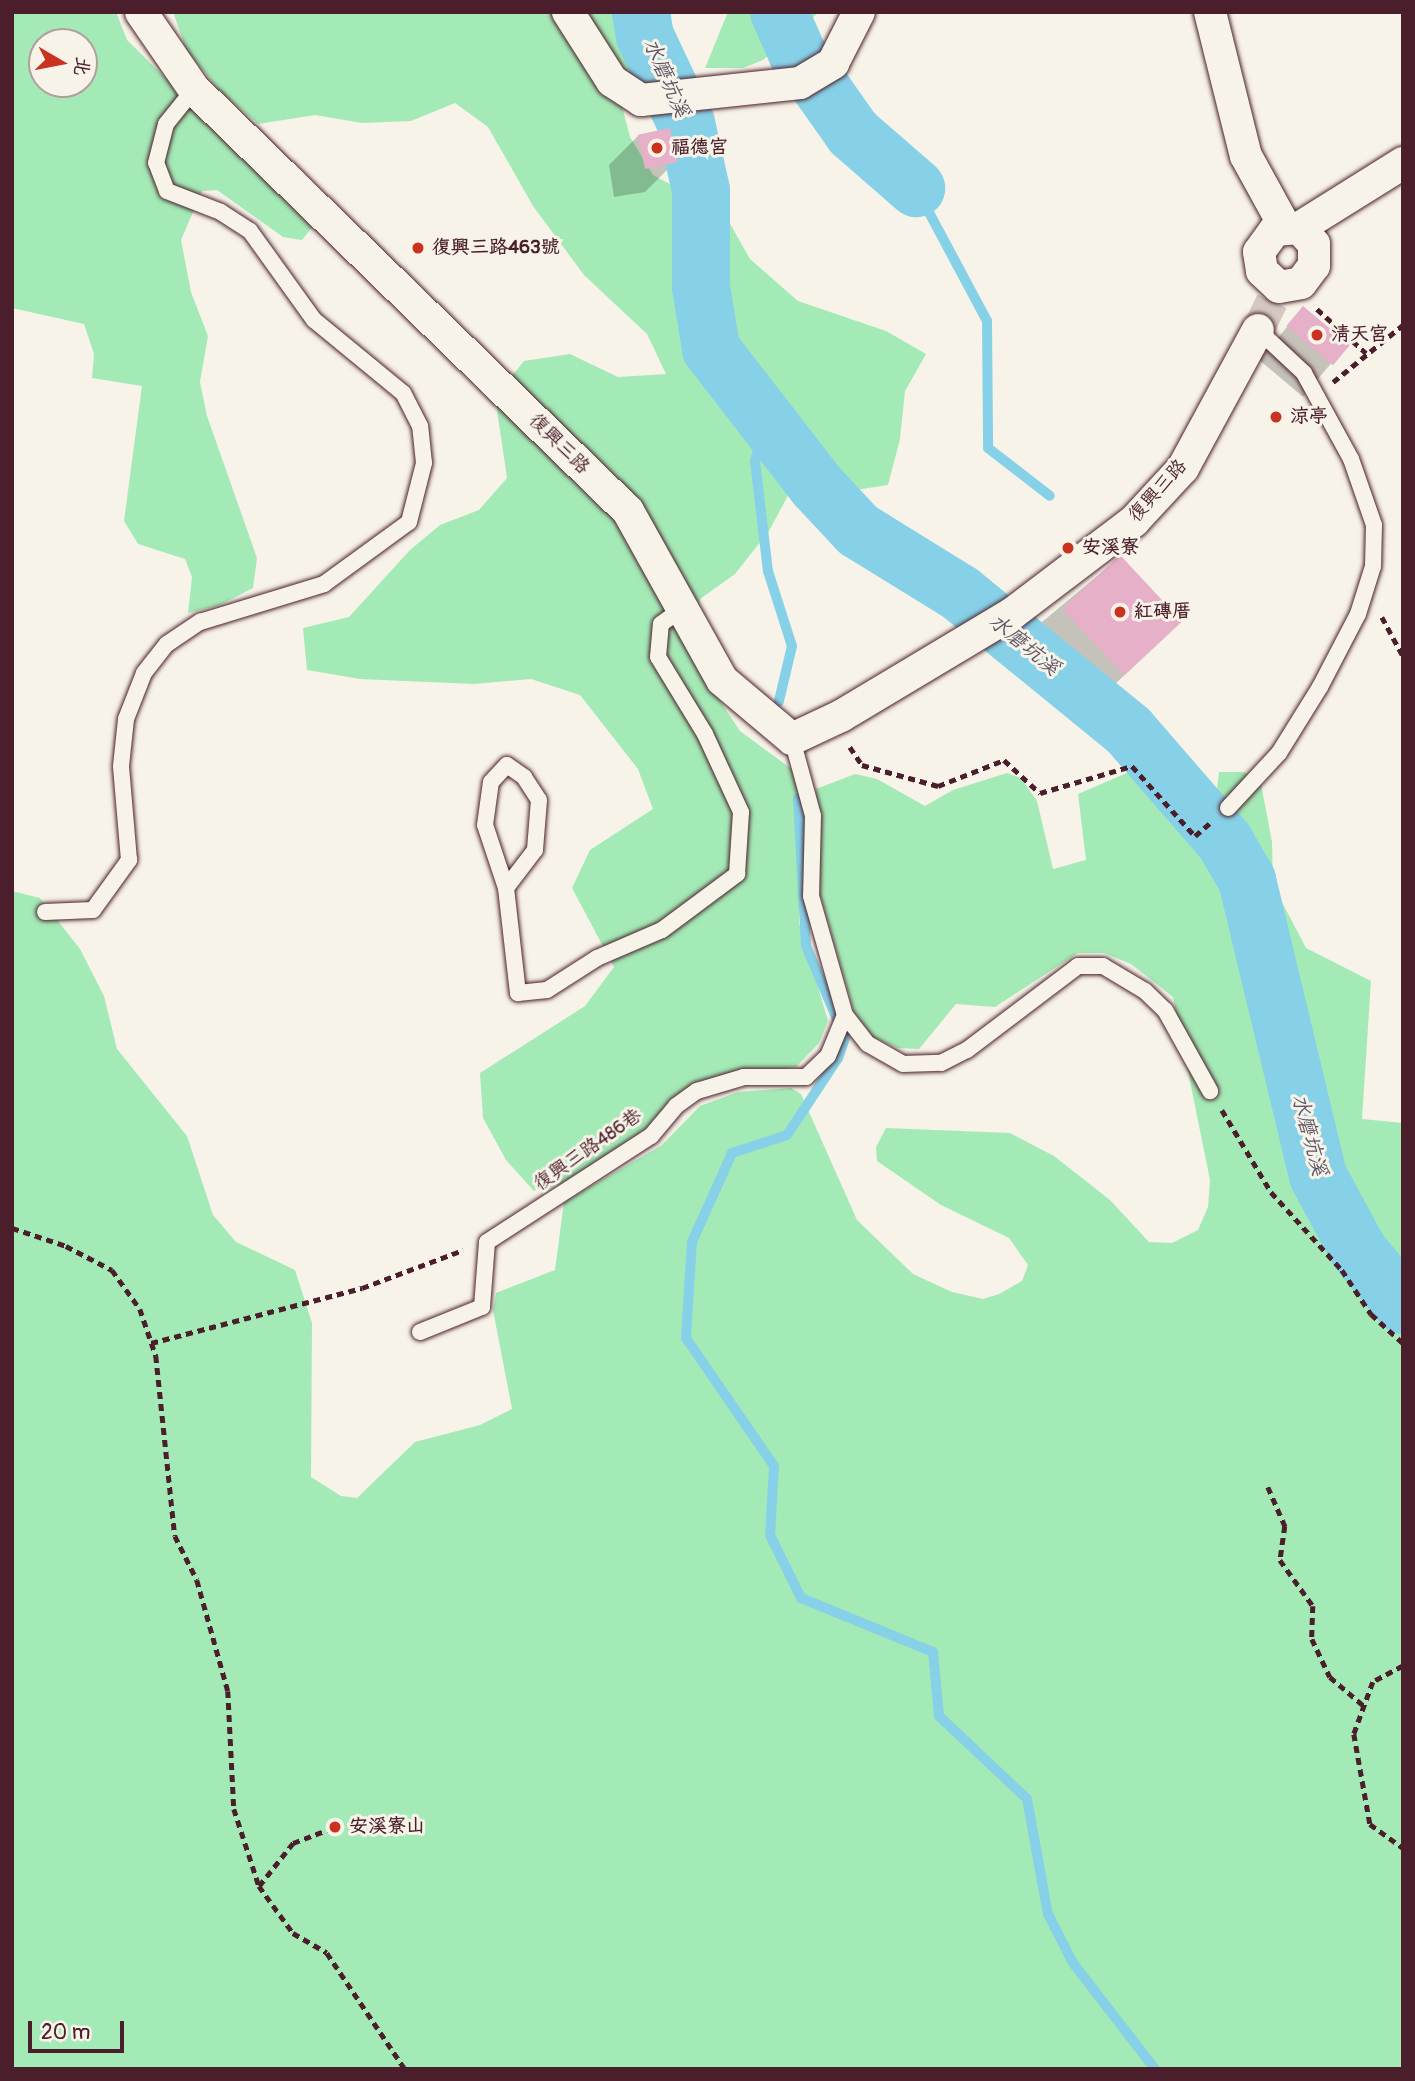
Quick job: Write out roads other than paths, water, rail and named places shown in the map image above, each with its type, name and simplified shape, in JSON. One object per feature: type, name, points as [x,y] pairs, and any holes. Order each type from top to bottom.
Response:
[{"type":"street","name":"復興三路","points":[[141,12],[194,89],[628,512],[684,607],[722,680],[792,739],[841,716],[985,631],[1013,613],[1134,521],[1183,468],[1258,330]]},
{"type":"street","points":[[568,12],[612,81],[641,100],[697,97],[800,83],[833,63],[859,12]]},
{"type":"street","points":[[1210,12],[1246,156],[1292,227],[1308,235],[1316,255],[1309,276],[1290,286],[1279,287],[1267,279],[1259,261],[1262,243],[1292,227],[1403,163]]},
{"type":"lane","points":[[45,912],[93,910],[130,860],[121,766],[126,719],[144,673],[167,644],[200,622],[324,584],[409,522],[424,463],[420,426],[403,393],[314,320],[250,230],[221,212],[167,191],[156,163],[166,124],[194,89]]},
{"type":"lane","points":[[1228,808],[1279,753],[1320,687],[1358,614],[1373,566],[1374,525],[1368,497],[1304,373],[1258,330]]},
{"type":"lane","points":[[506,888],[535,850],[539,800],[524,777],[507,765],[491,782],[485,825],[506,888],[518,993],[547,989],[597,958],[662,930],[737,874],[741,812],[705,734],[658,657],[661,625],[684,607]]},
{"type":"lane","points":[[792,739],[813,816],[811,896],[845,1016],[867,1044],[903,1064],[942,1063],[967,1050],[1077,965],[1103,966],[1145,991],[1165,1010],[1210,1091]]},
{"type":"lane","name":"復興三路486巷","points":[[420,1332],[482,1307],[487,1242],[652,1136],[676,1106],[697,1091],[744,1077],[806,1077],[830,1050],[845,1016]]},
{"type":"waterway","name":"水磨坑溪","points":[[641,12],[645,36],[686,123],[701,190],[701,287],[711,349],[816,485],[858,530],[960,593],[1129,731],[1225,842],[1247,880],[1318,1176],[1358,1250],[1403,1305]]},
{"type":"waterway","points":[[779,12],[798,55],[853,133],[916,188]]},
{"type":"waterway","points":[[916,188],[987,321],[988,448],[1050,496]]},
{"type":"waterway","points":[[766,421],[755,461],[768,571],[792,646],[779,701]]},
{"type":"waterway","points":[[798,798],[806,946],[845,1038],[838,1058],[787,1135],[732,1153],[692,1242],[686,1338],[774,1466],[770,1535],[801,1598],[933,1652],[939,1716],[1027,1799],[1048,1914],[1073,1963],[1155,2069]]},
{"type":"tunnel","points":[[1258,330],[1279,287]]},
{"type":"place","name":"福德宮","points":[[657,148]]},
{"type":"place","name":"復興三路463號","points":[[418,248]]},
{"type":"place","name":"清天宮","points":[[1317,335]]},
{"type":"place","name":"涼亭","points":[[1276,417]]},
{"type":"place","name":"安溪寮","points":[[1068,548]]},
{"type":"place","name":"紅磚厝","points":[[1120,612]]},
{"type":"place","name":"安溪寮山","points":[[335,1827]]}]
